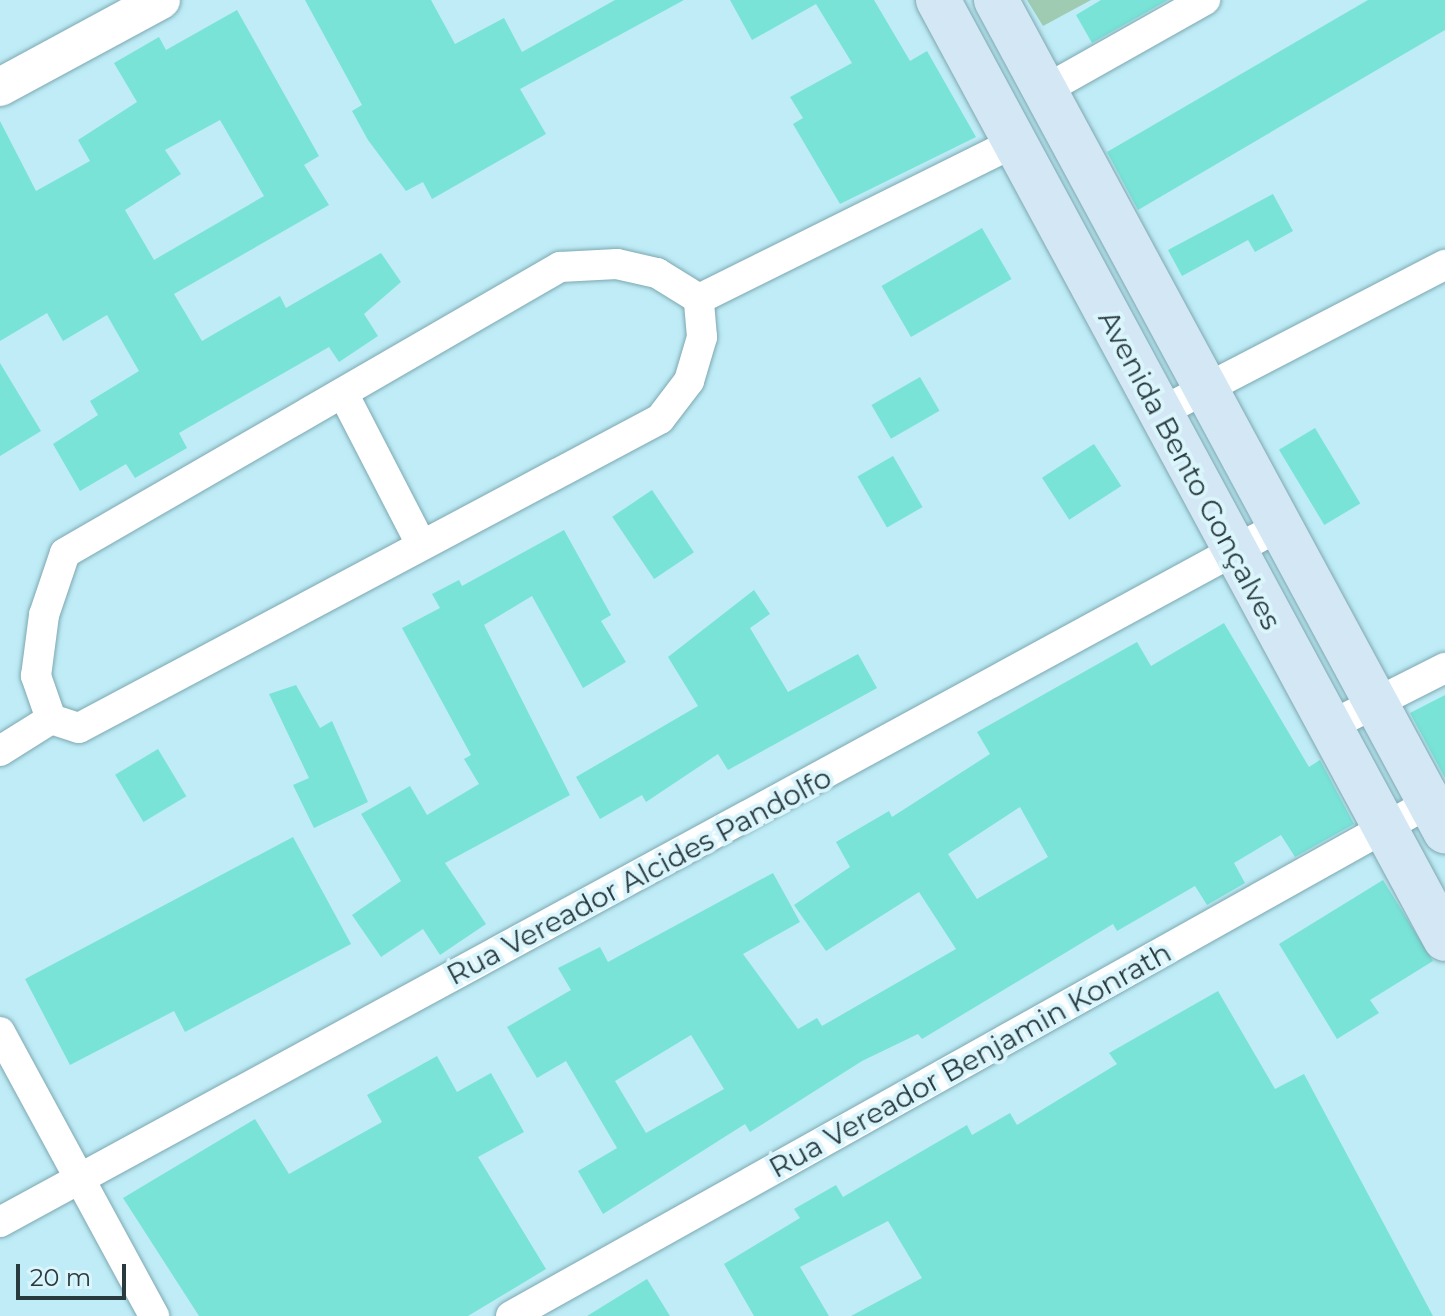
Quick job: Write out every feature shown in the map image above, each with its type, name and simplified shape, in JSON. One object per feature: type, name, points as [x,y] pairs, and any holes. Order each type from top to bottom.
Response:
[{"type":"main road","name":"Avenida Bento Gonçalves","points":[[938,0],[1157,414],[1328,727],[1387,827],[1445,939]]},
{"type":"main road","name":"Avenida Bento Gonçalves","points":[[996,0],[1209,387],[1276,528],[1437,817]]},
{"type":"street","points":[[0,87],[161,0]]},
{"type":"street","points":[[1045,90],[1205,0]]},
{"type":"street","points":[[699,299],[1015,142]]},
{"type":"street","points":[[51,719],[36,676],[44,615],[65,553],[345,397],[560,267],[617,264],[657,273],[699,299]]},
{"type":"street","points":[[1157,414],[1445,265]]},
{"type":"street","points":[[0,751],[51,719],[79,728],[660,419],[689,381],[702,337],[699,299]]},
{"type":"street","points":[[345,397],[421,544]]},
{"type":"street","name":"Rua Vereador Alcides Pandolfo","points":[[0,1222],[1234,554],[1276,528]]},
{"type":"street","points":[[1328,727],[1377,705],[1445,668]]},
{"type":"street","name":"Rua Vereador Benjamin Konrath","points":[[511,1316],[1387,827],[1437,817]]},
{"type":"street","points":[[0,1032],[154,1316]]},
{"type":"green space","points":[[1027,0],[1091,0],[1043,26]]},
{"type":"building","points":[[305,0],[431,0],[455,44],[504,18],[522,52],[615,0],[684,0],[520,89],[546,134],[432,199],[423,182],[406,191],[368,140],[352,111],[362,105]]},
{"type":"building","points":[[730,0],[874,0],[910,61],[927,51],[976,137],[840,204],[793,124],[803,118],[790,97],[852,63],[816,4],[752,40]]},
{"type":"building","points":[[1101,0],[1168,0],[1092,43],[1076,15]]},
{"type":"building","points":[[1368,0],[1445,0],[1445,30],[1138,210],[1107,152]]},
{"type":"building","points":[[237,10],[319,156],[304,165],[329,205],[174,294],[202,341],[280,296],[286,308],[381,253],[401,282],[364,314],[378,336],[339,362],[329,347],[179,433],[187,448],[135,478],[126,464],[80,491],[53,444],[98,415],[90,401],[139,371],[107,315],[63,341],[47,313],[0,341],[0,121],[36,191],[90,161],[78,140],[137,102],[114,63],[159,37],[166,50]],"holes":[[[220,120],[264,196],[154,260],[125,210],[181,174],[165,150]]]},
{"type":"building","points":[[1273,194],[1293,231],[1255,252],[1248,240],[1182,276],[1168,250]]},
{"type":"building","points":[[982,228],[1012,279],[911,337],[882,286]]},
{"type":"building","points":[[0,363],[41,431],[0,456]]},
{"type":"building","points":[[920,377],[940,411],[891,439],[872,405]]},
{"type":"building","points":[[1315,428],[1360,503],[1324,525],[1279,450]]},
{"type":"building","points":[[1094,444],[1121,486],[1069,520],[1042,478]]},
{"type":"building","points":[[893,456],[922,507],[887,528],[857,476]]},
{"type":"building","points":[[652,490],[694,552],[654,579],[612,517]]},
{"type":"building","points":[[564,530],[611,615],[601,621],[626,662],[583,688],[532,596],[484,625],[570,795],[445,863],[486,924],[440,955],[423,929],[381,957],[352,915],[401,881],[361,814],[410,786],[427,815],[479,784],[464,759],[471,755],[402,628],[440,608],[432,594],[459,580],[462,586]]},
{"type":"building","points":[[754,590],[770,614],[750,628],[788,692],[858,654],[877,688],[728,770],[718,754],[646,802],[642,795],[600,819],[576,777],[698,706],[668,657]]},
{"type":"building","points":[[1224,623],[1309,767],[1320,760],[1354,824],[1295,857],[1281,835],[1234,863],[1245,883],[1207,905],[1195,886],[1117,931],[1113,924],[922,1039],[918,1034],[862,1061],[750,1132],[745,1124],[603,1214],[578,1171],[617,1148],[566,1061],[537,1078],[507,1027],[571,990],[558,968],[600,947],[608,962],[773,873],[800,922],[743,954],[798,1029],[817,1018],[822,1026],[956,949],[919,892],[826,951],[794,905],[850,867],[836,842],[889,811],[892,817],[990,754],[977,732],[1137,642],[1151,666]],"holes":[[[1020,807],[1048,857],[977,899],[948,854]],[[691,1035],[724,1089],[646,1133],[615,1081]]]},
{"type":"building","points":[[296,685],[320,728],[332,721],[368,802],[314,828],[293,785],[309,778],[269,694]]},
{"type":"building","points":[[1445,695],[1445,778],[1410,713]]},
{"type":"building","points":[[158,749],[186,796],[143,822],[115,775]]},
{"type":"building","points":[[293,837],[351,944],[185,1032],[174,1011],[70,1065],[25,979]]},
{"type":"building","points":[[1383,880],[1433,961],[1370,1000],[1379,1013],[1337,1039],[1279,944]]},
{"type":"building","points":[[1218,991],[1275,1089],[1304,1074],[1433,1316],[851,1316],[922,1278],[888,1221],[800,1267],[829,1316],[754,1316],[724,1264],[800,1218],[794,1209],[836,1185],[843,1197],[967,1125],[972,1135],[1010,1113],[1017,1125],[1117,1064],[1109,1053]]},
{"type":"building","points":[[437,1056],[457,1092],[491,1073],[524,1132],[478,1157],[546,1269],[468,1316],[199,1316],[123,1198],[255,1119],[289,1174],[382,1122],[367,1095]]},
{"type":"building","points":[[647,1279],[670,1316],[587,1316]]}]
